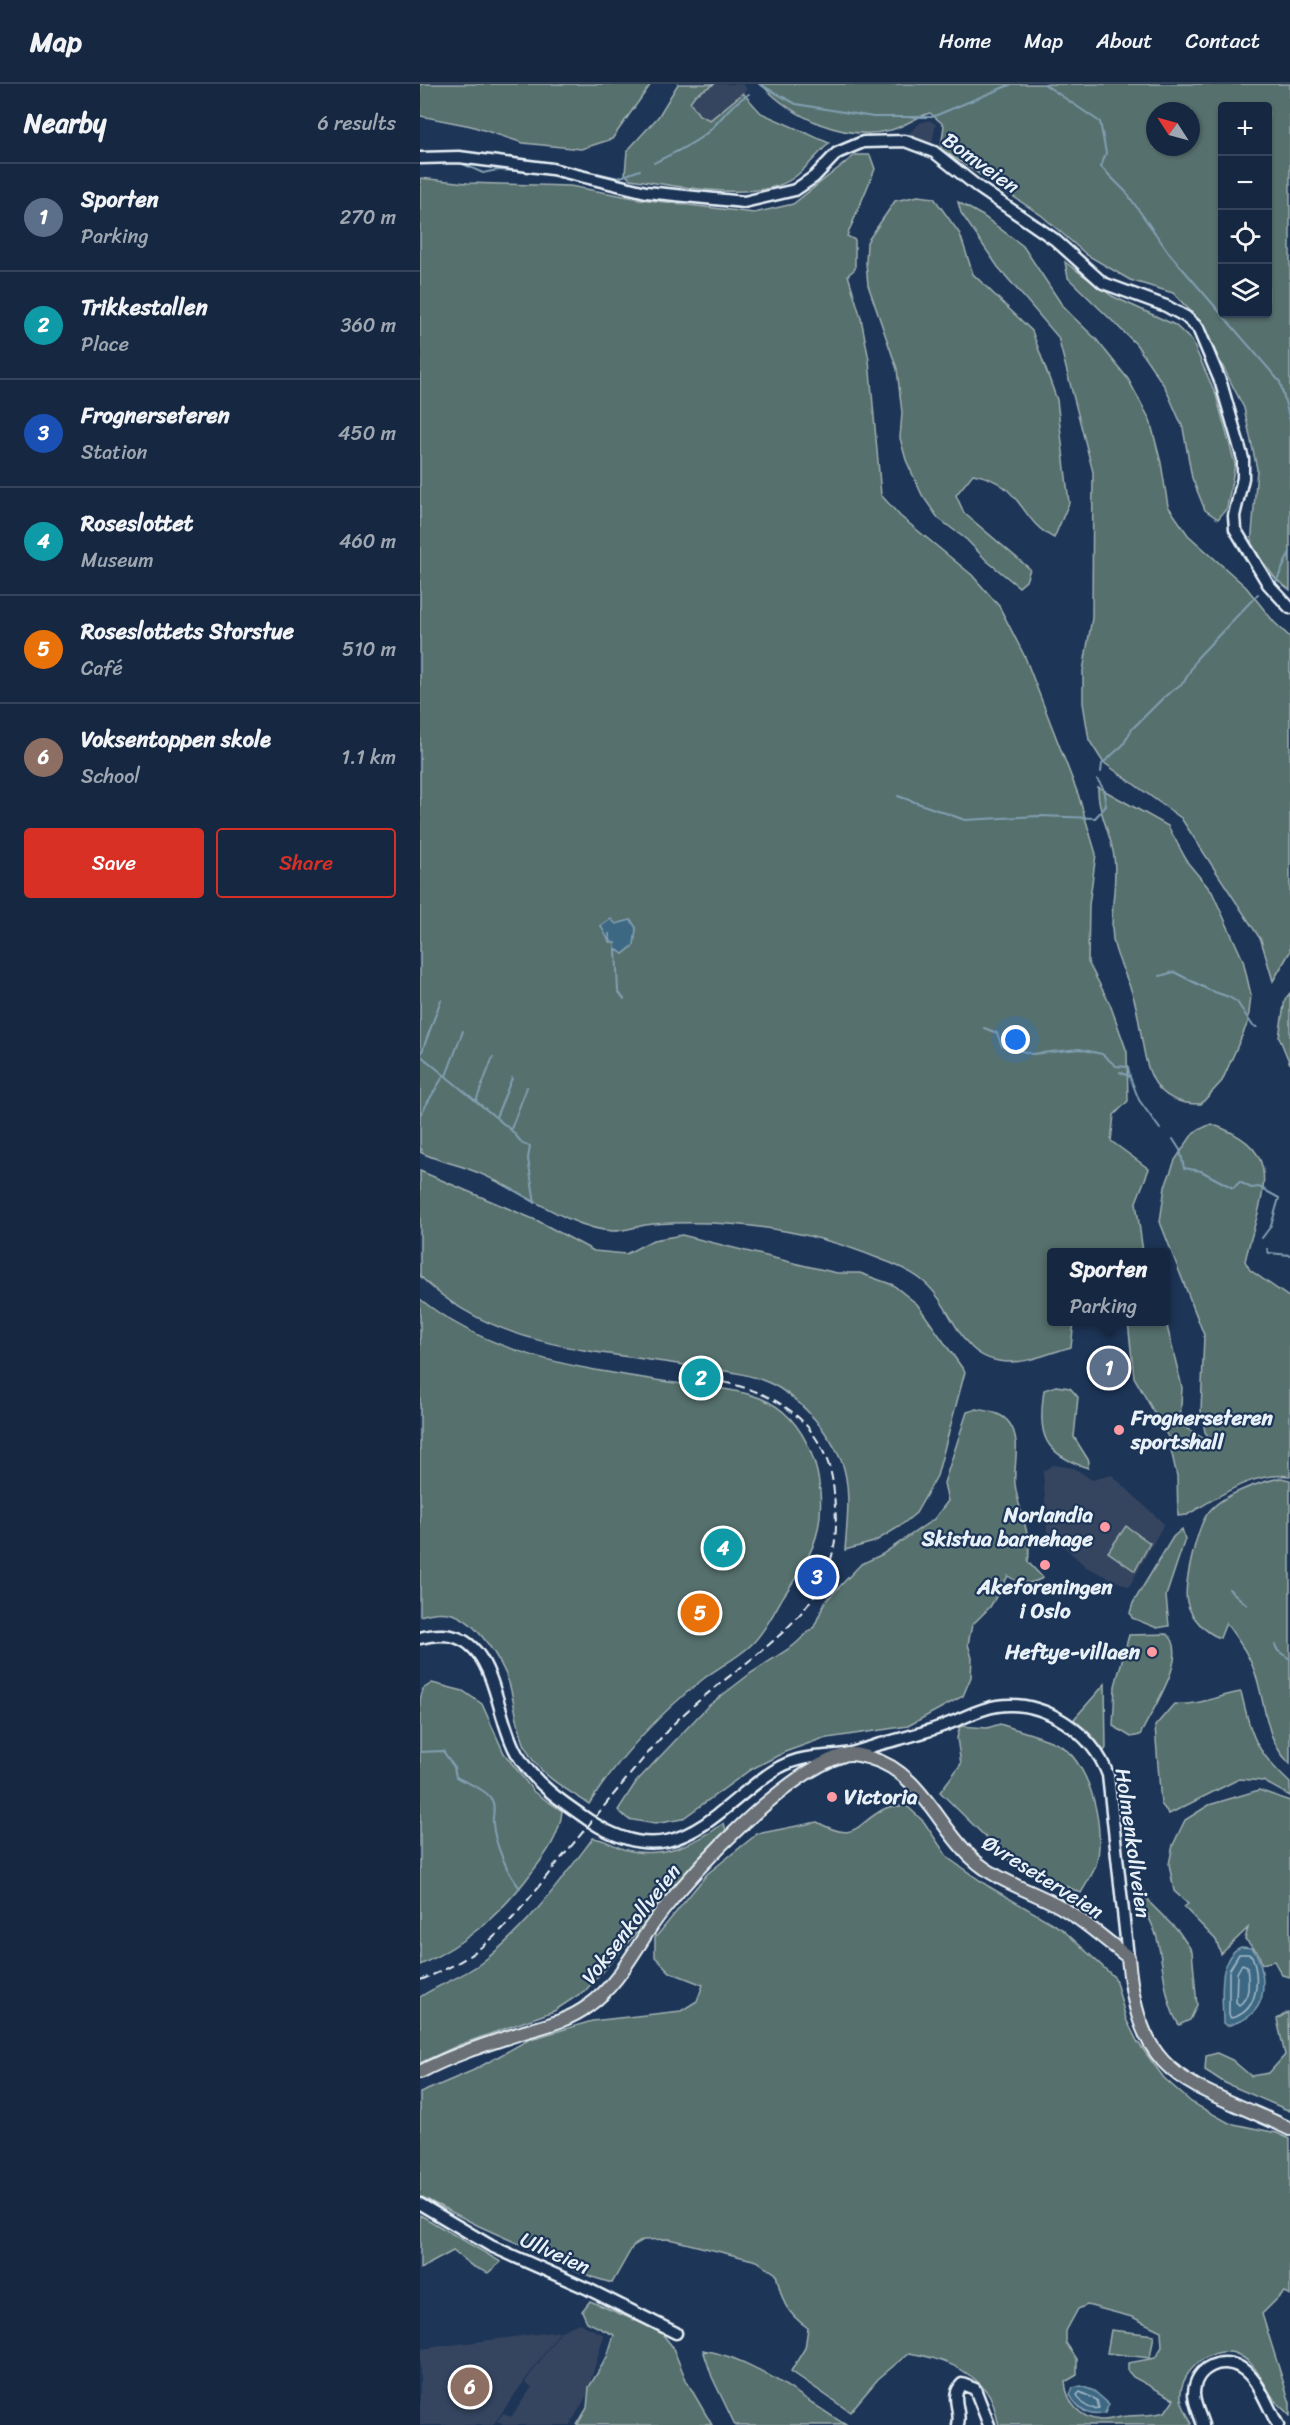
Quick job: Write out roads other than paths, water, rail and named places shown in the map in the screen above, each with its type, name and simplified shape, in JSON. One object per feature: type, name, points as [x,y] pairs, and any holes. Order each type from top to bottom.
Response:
[{"type":"main road","name":"Øvreseterveien","points":[[846,1754],[872,1759],[898,1772],[913,1786],[959,1845],[979,1864],[1062,1907],[1128,1957]]},
{"type":"main road","name":"Voksenkollveien","points":[[420,2072],[456,2055],[559,2022],[589,2006],[613,1981],[676,1895],[744,1826],[800,1779],[846,1754]]},
{"type":"main road","name":"Holmenkollveien","points":[[1128,1957],[1131,1987],[1138,2017],[1154,2050],[1168,2067],[1205,2093],[1290,2129]]},
{"type":"street","name":"Bomveien","points":[[420,158],[459,157],[541,167],[646,192],[736,202],[765,199],[795,190],[814,177],[837,153],[863,142],[905,141],[934,152],[978,187],[1054,238],[1103,283],[1166,306],[1186,317],[1198,328],[1221,383],[1243,459],[1243,478],[1234,516],[1234,529],[1269,584],[1290,608]]},
{"type":"street","name":"Øvreseterveien","points":[[420,1638],[441,1635],[455,1638],[477,1651],[489,1671],[512,1743],[533,1776],[568,1806],[601,1828],[627,1839],[647,1843],[677,1838],[698,1827],[788,1763],[807,1756],[846,1754]]},
{"type":"street","name":"Holmenkollveien","points":[[846,1754],[926,1732],[977,1711],[1000,1705],[1040,1711],[1071,1727],[1095,1750],[1108,1775],[1128,1957]]},
{"type":"street","name":"Ullveien","points":[[420,2204],[491,2246],[588,2289],[676,2333]]},
{"type":"street","points":[[1203,2425],[1194,2397],[1196,2383],[1207,2368],[1223,2363],[1242,2368],[1250,2376],[1278,2425]]},
{"type":"street","points":[[958,2425],[956,2398],[957,2390],[962,2384],[975,2389],[989,2425]]},
{"type":"water","points":[[611,919],[616,924],[631,920],[636,928],[634,945],[623,954],[615,948],[616,943],[611,942],[609,933],[609,941],[601,926]]},
{"type":"water","points":[[1241,1947],[1252,1948],[1259,1960],[1263,1984],[1261,2000],[1252,2014],[1227,2026],[1223,2023],[1224,1970],[1233,1952]]},
{"type":"water","points":[[1081,2386],[1094,2391],[1109,2404],[1105,2413],[1089,2413],[1076,2404],[1070,2395],[1073,2388]]},
{"type":"waterway","points":[[759,84],[796,104],[873,117],[932,117],[1012,84]]},
{"type":"waterway","points":[[1044,84],[1100,122],[1106,153],[1101,167],[1126,192],[1169,253],[1280,382],[1290,421]]},
{"type":"waterway","points":[[654,163],[702,137],[731,108],[749,94]]},
{"type":"waterway","points":[[438,163],[461,163],[483,173],[497,170],[534,172]]},
{"type":"waterway","points":[[597,173],[618,178],[640,170]]},
{"type":"waterway","points":[[1275,584],[1290,552]]},
{"type":"waterway","points":[[1101,772],[1102,764],[1123,745],[1132,729],[1164,697],[1184,682],[1197,658],[1258,594]]},
{"type":"waterway","points":[[898,796],[965,820],[1039,816],[1095,818],[1106,806],[1103,788],[1097,779]]},
{"type":"waterway","points":[[616,949],[618,991],[624,999]]},
{"type":"waterway","points":[[1160,976],[1174,972],[1209,990],[1229,997],[1237,1002],[1253,1026],[1257,1027]]},
{"type":"waterway","points":[[420,1057],[441,1000]]},
{"type":"waterway","points":[[984,1028],[997,1033],[1002,1046]]},
{"type":"waterway","points":[[446,1076],[463,1031]]},
{"type":"waterway","points":[[1012,1048],[1032,1054],[1079,1049],[1102,1054],[1116,1066],[1128,1067],[1130,1077]]},
{"type":"waterway","points":[[420,1055],[511,1130],[523,1144],[530,1146],[528,1159],[535,1203]]},
{"type":"waterway","points":[[476,1101],[493,1057]]},
{"type":"waterway","points":[[1120,1072],[1130,1077],[1139,1100],[1160,1129]]},
{"type":"waterway","points":[[420,1115],[444,1075]]},
{"type":"waterway","points":[[496,1117],[512,1078]]},
{"type":"waterway","points":[[511,1129],[527,1087]]},
{"type":"waterway","points":[[1173,1139],[1180,1150],[1184,1168],[1201,1171],[1233,1188],[1240,1182],[1251,1188],[1259,1187],[1279,1198],[1271,1226],[1262,1238]]},
{"type":"waterway","points":[[508,1187],[534,1202]]},
{"type":"waterway","points":[[1267,1249],[1269,1253],[1290,1255]]},
{"type":"waterway","points":[[1229,1589],[1247,1605]]},
{"type":"waterway","points":[[1275,1645],[1278,1651],[1290,1659]]},
{"type":"waterway","points":[[420,1752],[443,1751],[454,1767],[456,1777],[481,1789],[492,1800],[494,1831],[499,1848],[506,1867],[520,1888]]},
{"type":"railway","points":[[420,1980],[466,1958],[501,1931],[666,1732],[692,1707],[779,1636],[804,1610],[823,1580],[834,1547],[835,1507],[830,1470],[818,1442],[808,1427],[782,1405],[751,1390],[717,1381]]},
{"type":"place","name":"Sporten","points":[[1109,1368]]},
{"type":"place","name":"Trikkestallen","points":[[701,1378]]},
{"type":"place","name":"Frognerseteren sportshall","points":[[1119,1430]]},
{"type":"place","name":"Norlandia Skistua barnehage","points":[[1105,1527]]},
{"type":"place","name":"Roseslottet","points":[[723,1548]]},
{"type":"place","name":"Akeforeningen i Oslo","points":[[1045,1565]]},
{"type":"place","name":"Frognerseteren","points":[[817,1577]]},
{"type":"place","name":"Roseslottets Storstue","points":[[700,1613]]},
{"type":"place","name":"Heftye-villaen","points":[[1152,1652]]},
{"type":"place","name":"Victoria","points":[[832,1797]]},
{"type":"place","name":"Voksentoppen skole","points":[[470,2387]]}]
